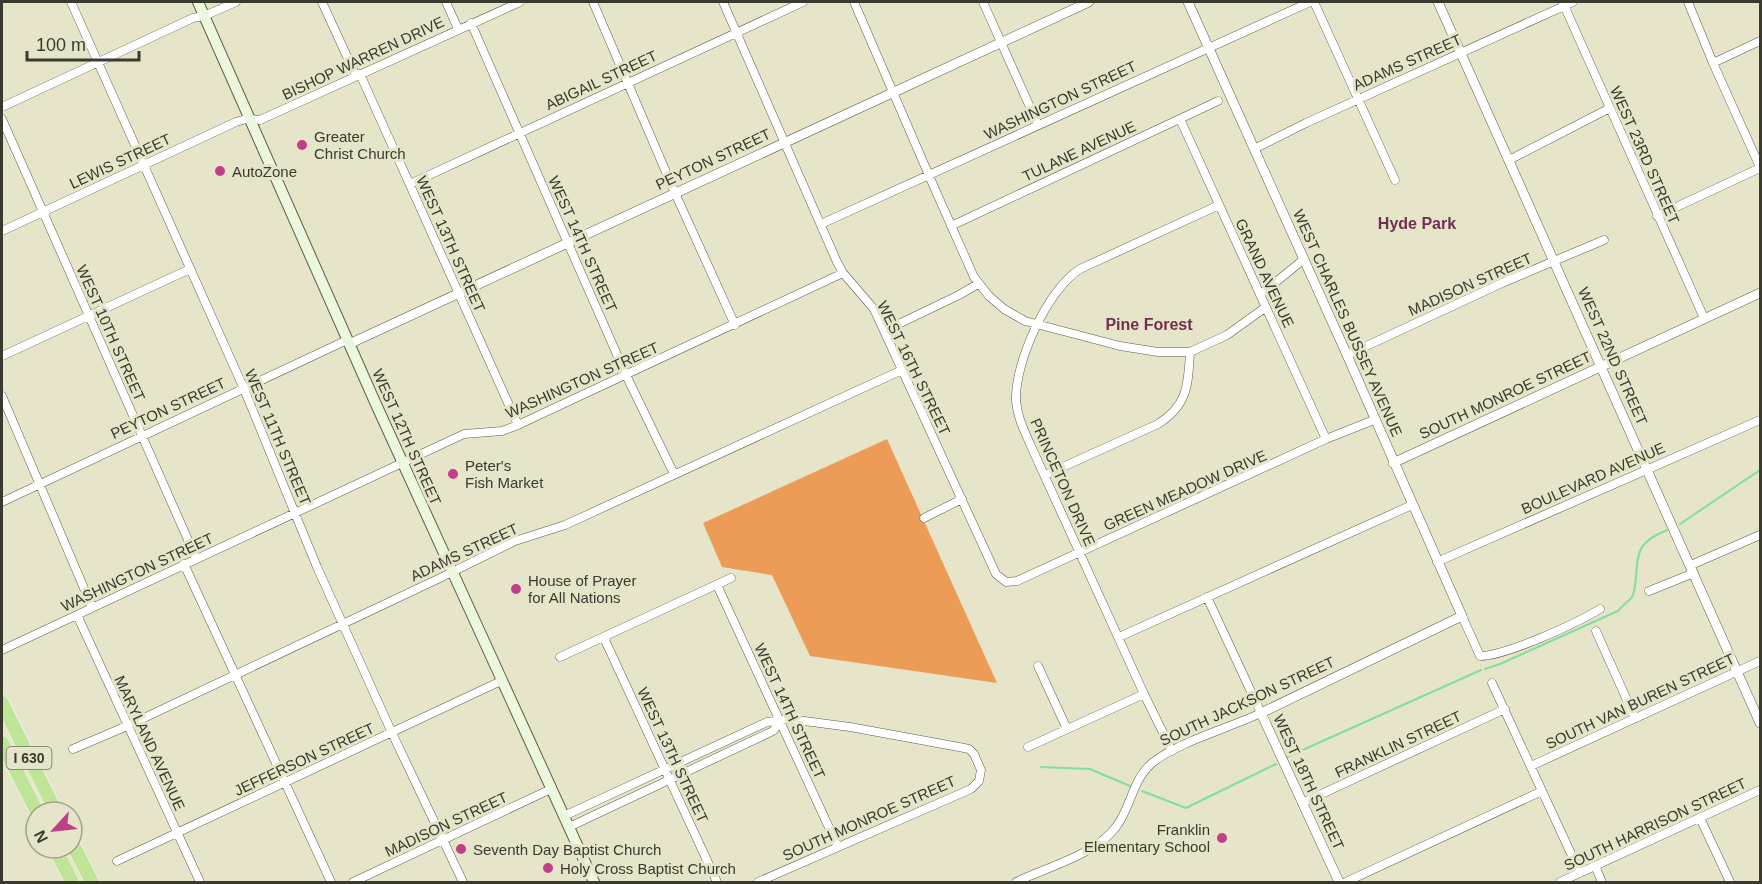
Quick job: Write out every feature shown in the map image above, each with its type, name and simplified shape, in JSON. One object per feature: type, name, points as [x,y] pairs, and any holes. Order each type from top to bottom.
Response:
[{"type":"highway","name":"I 630","points":[[2,703],[50,800]]},
{"type":"highway","name":"I 630","points":[[2,742],[31,800]]},
{"type":"highway","points":[[61,860],[72,882]]},
{"type":"highway","points":[[81,860],[92,882]]},
{"type":"main road","name":"WEST 12TH STREET","points":[[198,2],[402,463],[594,882]]},
{"type":"street","name":"WEST 11TH STREET","points":[[71,2],[244,389],[342,623],[463,882]]},
{"type":"street","points":[[2,107],[193,18],[204,16],[236,2]]},
{"type":"street","name":"WEST 13TH STREET","points":[[322,2],[410,184],[518,424]]},
{"type":"street","points":[[446,2],[458,29]]},
{"type":"street","name":"BISHOP WARREN DRIVE","points":[[250,120],[260,120],[520,2]]},
{"type":"street","points":[[593,2],[675,193],[735,325]]},
{"type":"street","name":"WEST 16TH STREET","points":[[723,2],[843,273],[874,309],[996,574],[1006,582]]},
{"type":"street","name":"ABIGAIL STREET","points":[[410,184],[803,2]]},
{"type":"street","points":[[854,2],[978,284],[1004,309],[1025,321],[1138,350],[1190,352],[1227,335],[1266,307]]},
{"type":"street","points":[[983,2],[1038,125]]},
{"type":"street","name":"PEYTON STREET","points":[[2,502],[1089,2]]},
{"type":"street","name":"WEST CHARLES BUSSEY AVENUE","points":[[1188,2],[1480,656],[1495,655],[1506,651],[1600,609]]},
{"type":"street","points":[[1312,2],[1395,180]]},
{"type":"street","name":"WASHINGTON STREET","points":[[821,224],[1312,2]]},
{"type":"street","name":"WEST 22ND STREET","points":[[1438,2],[1761,723]]},
{"type":"street","name":"ADAMS STREET","points":[[1254,148],[1563,3],[1573,2]]},
{"type":"street","points":[[1657,216],[1761,167],[1713,63],[1688,2]]},
{"type":"street","name":"WEST 23RD STREET","points":[[1563,3],[1704,318]]},
{"type":"street","name":"WEST 14TH STREET","points":[[471,23],[626,375],[674,474]]},
{"type":"street","points":[[1713,63],[1761,41]]},
{"type":"street","name":"TULANE AVENUE","points":[[951,226],[1218,101]]},
{"type":"street","points":[[1509,160],[1610,108]]},
{"type":"street","name":"WEST 10TH STREET","points":[[2,119],[87,316],[196,558]]},
{"type":"street","name":"LEWIS STREET","points":[[2,231],[236,122],[250,120]]},
{"type":"street","name":"GRAND AVENUE","points":[[1180,120],[1326,439]]},
{"type":"street","name":"PRINCETON DRIVE","points":[[1172,751],[1020,419],[1016,399],[1018,378],[1031,335],[1066,279],[1219,205]]},
{"type":"street","name":"MADISON STREET","points":[[1347,355],[1605,240]]},
{"type":"street","points":[[1260,295],[1304,259]]},
{"type":"street","points":[[2,356],[190,269]]},
{"type":"street","name":"WASHINGTON STREET","points":[[2,650],[464,434],[502,431],[843,273]]},
{"type":"street","points":[[884,331],[978,284]]},
{"type":"street","name":"SOUTH MONROE STREET","points":[[1393,463],[1761,293]]},
{"type":"street","points":[[1045,475],[1169,417],[1186,393],[1190,352]]},
{"type":"street","name":"ADAMS STREET","points":[[73,749],[127,726],[515,541],[565,525],[902,370]]},
{"type":"street","points":[[2,396],[92,607]]},
{"type":"street","name":"GREEN MEADOW DRIVE","points":[[1006,582],[1017,581],[1326,439],[1374,420]]},
{"type":"street","name":"BOULEVARD AVENUE","points":[[1437,562],[1761,420]]},
{"type":"street","points":[[924,518],[962,499]]},
{"type":"street","points":[[1119,637],[1412,505]]},
{"type":"street","points":[[1649,591],[1761,536]]},
{"type":"street","points":[[184,564],[331,882]]},
{"type":"street","points":[[560,657],[731,578]]},
{"type":"street","name":"WEST 14TH STREET","points":[[717,585],[838,847]]},
{"type":"street","name":"WEST 18TH STREET","points":[[1207,597],[1339,882]]},
{"type":"street","name":"MARYLAND AVENUE","points":[[77,615],[200,882]]},
{"type":"street","name":"SOUTH JACKSON STREET","points":[[1016,882],[1084,853],[1104,840],[1123,817],[1135,787],[1147,768],[1172,751],[1261,713],[1462,616]]},
{"type":"street","points":[[1596,631],[1635,718]]},
{"type":"street","name":"WEST 13TH STREET","points":[[604,638],[717,882]]},
{"type":"street","name":"SOUTH VAN BUREN STREET","points":[[1531,766],[1761,661]]},
{"type":"street","points":[[1038,666],[1067,729]]},
{"type":"street","name":"JEFFERSON STREET","points":[[117,861],[501,681]]},
{"type":"street","points":[[1492,683],[1580,873]]},
{"type":"street","points":[[1028,747],[1144,694]]},
{"type":"street","name":"FRANKLIN STREET","points":[[1302,803],[1505,709]]},
{"type":"street","name":"SOUTH MONROE STREET","points":[[758,882],[971,789],[979,782],[981,770],[974,754],[969,749],[850,727],[789,719],[780,722]]},
{"type":"street","points":[[564,816],[767,722],[780,722]]},
{"type":"street","points":[[569,827],[773,731],[780,722]]},
{"type":"street","name":"MADISON STREET","points":[[353,882],[551,789]]},
{"type":"street","name":"SOUTH HARRISON STREET","points":[[1560,882],[1761,790]]},
{"type":"street","points":[[1346,882],[1542,791]]},
{"type":"street","points":[[1700,818],[1730,882]]},
{"type":"street","points":[[1595,867],[1602,882]]},
{"type":"shaded area","points":[[887,439],[997,683],[810,656],[772,575],[722,567],[703,523]]},
{"type":"waterway","points":[[1680,524],[1760,470]]},
{"type":"waterway","points":[[1485,669],[1618,611],[1633,595],[1637,560],[1642,548],[1651,538],[1667,530]]},
{"type":"waterway","points":[[1287,757],[1481,670]]},
{"type":"waterway","points":[[1142,791],[1186,808],[1276,764]]},
{"type":"waterway","points":[[1041,767],[1090,769],[1130,786]]},
{"type":"place","name":"Greater Christ Church","points":[[302,145]]},
{"type":"place","name":"AutoZone","points":[[220,171]]},
{"type":"place","name":"Peter's Fish Market","points":[[453,474]]},
{"type":"place","name":"House of Prayer for All Nations","points":[[516,589]]},
{"type":"place","name":"Franklin Elementary School","points":[[1222,838]]},
{"type":"place","name":"Seventh Day Baptist Church","points":[[461,849]]},
{"type":"place","name":"Holy Cross Baptist Church","points":[[548,868]]},
{"type":"district","name":"Hyde Park","points":[[1417,223]]},
{"type":"district","name":"Pine Forest","points":[[1149,324]]}]
